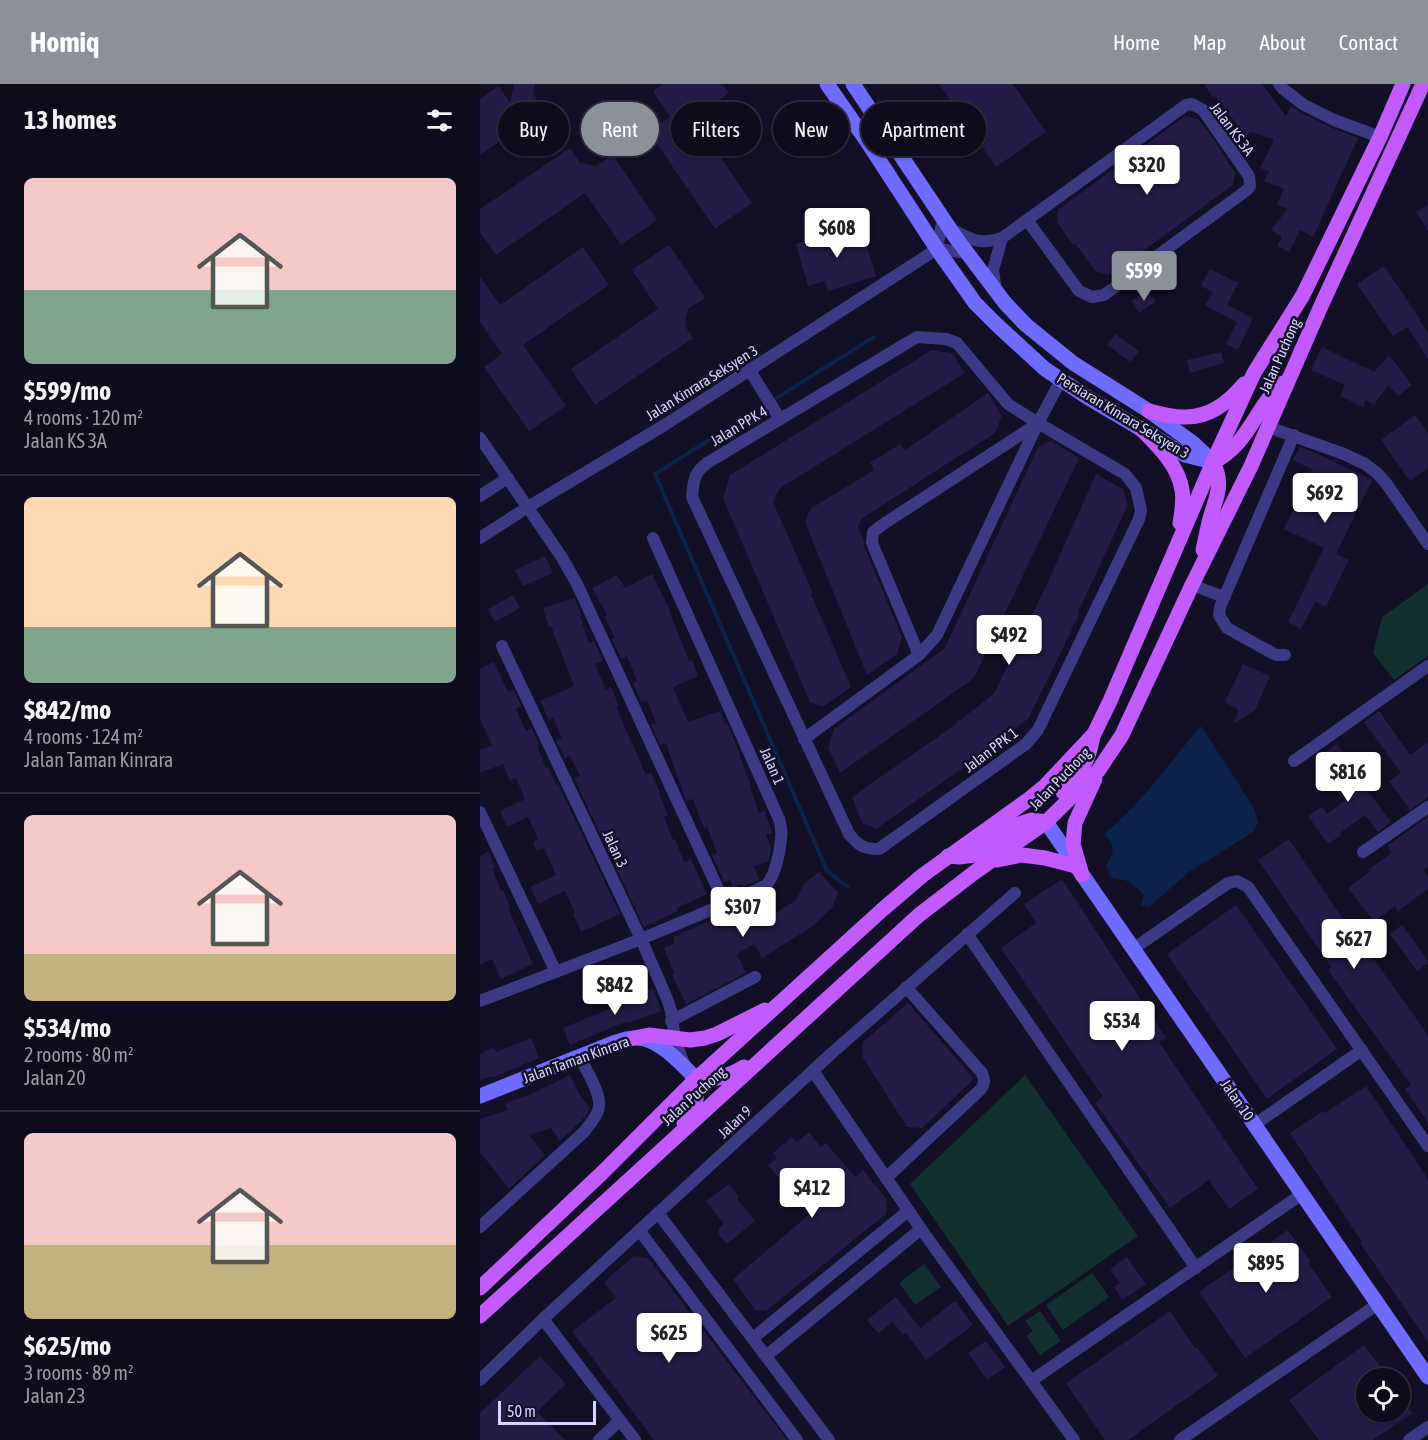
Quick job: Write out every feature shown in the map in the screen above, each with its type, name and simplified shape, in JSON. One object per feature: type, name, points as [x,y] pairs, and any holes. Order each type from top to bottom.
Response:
[{"type":"main road","name":"Persiaran Kinrara Seksyen 3","points":[[827,84],[975,303],[996,324],[1045,369],[1061,380],[1185,455],[1213,462]]},
{"type":"main road","name":"Persiaran Kinrara Seksyen 3","points":[[853,84],[967,253],[1026,325],[1069,360],[1149,411],[1213,462]]},
{"type":"main road","name":"Jalan Puchong","points":[[480,1288],[602,1173],[691,1074],[789,996],[922,875],[1029,800],[1094,734],[1254,373],[1303,295],[1380,137],[1403,84]]},
{"type":"main road","name":"Jalan Puchong","points":[[480,1316],[919,915],[1046,822],[1098,771],[1122,735],[1251,466],[1423,84]]},
{"type":"main road","points":[[1149,411],[1183,418],[1201,416],[1216,410],[1231,399],[1254,373]]},
{"type":"main road","points":[[1195,579],[1220,483],[1213,462],[1238,444],[1276,388],[1290,376]]},
{"type":"main road","points":[[1140,428],[1161,449],[1170,462],[1183,491],[1183,505],[1175,550]]},
{"type":"main road","points":[[947,856],[975,855],[1019,824],[1031,820],[1046,822],[1048,808],[1076,778],[1088,758],[1094,734]]},
{"type":"main road","points":[[1079,871],[1073,844],[1075,823],[1098,771]]},
{"type":"main road","name":"Jalan 10","points":[[1046,822],[1428,1377]]},
{"type":"main road","points":[[975,872],[997,860],[1022,855],[1045,858],[1079,871]]},
{"type":"main road","points":[[634,1038],[649,1035],[690,1040],[705,1038],[766,1010],[789,996]]},
{"type":"main road","name":"Jalan Taman Kinrara","points":[[480,1096],[616,1042],[634,1038],[643,1038],[657,1044],[691,1074]]},
{"type":"main road","points":[[691,1074],[711,1080],[724,1077],[763,1057]]},
{"type":"main road","points":[[675,1138],[693,1109],[698,1094],[691,1074]]},
{"type":"street","points":[[1280,84],[1304,105],[1334,120],[1380,137]]},
{"type":"street","name":"Jalan KS 3A","points":[[946,223],[973,241],[988,242],[1002,237],[1186,105],[1192,104],[1203,110],[1249,176],[1250,186],[1247,190],[1104,296],[1092,297],[1079,291],[1027,220]]},
{"type":"street","points":[[946,223],[937,249],[967,253]]},
{"type":"street","points":[[996,291],[993,270],[1002,237]]},
{"type":"street","name":"Jalan Kinrara Seksyen 3","points":[[480,538],[663,426],[753,376],[937,249]]},
{"type":"street","name":"Jalan PPK 4","points":[[804,739],[692,497],[694,477],[699,469],[777,414],[917,337],[946,339],[957,343],[1008,404],[1038,423]]},
{"type":"street","points":[[753,376],[777,414]]},
{"type":"street","points":[[804,739],[919,655],[937,635],[1038,423],[1061,380]]},
{"type":"street","points":[[919,655],[872,543],[873,532],[1038,423]]},
{"type":"street","name":"Jalan PPK 1","points":[[804,739],[849,834],[855,842],[866,849],[879,849],[1018,750],[1038,730],[1139,519],[1141,510],[1136,488],[1125,474],[1038,423]]},
{"type":"street","points":[[1268,427],[1365,464],[1386,483],[1428,544]]},
{"type":"street","points":[[1285,655],[1276,655],[1227,628],[1219,615],[1224,597],[1294,435]]},
{"type":"street","points":[[480,438],[561,556],[587,604],[725,904]]},
{"type":"street","points":[[480,496],[508,478]]},
{"type":"street","name":"Jalan 1","points":[[480,1001],[641,939],[725,904],[770,882],[781,841],[782,830],[779,819],[653,538]]},
{"type":"street","points":[[1195,579],[1224,597]]},
{"type":"street","name":"Jalan 3","points":[[502,646],[641,939],[668,1001],[675,1039],[691,1074]]},
{"type":"street","points":[[1294,761],[1428,666]]},
{"type":"street","points":[[1363,852],[1428,807]]},
{"type":"street","points":[[480,812],[556,972]]},
{"type":"street","points":[[1133,949],[1228,883],[1237,880],[1248,887],[1427,1144]]},
{"type":"street","name":"Jalan 9","points":[[480,1380],[543,1319],[813,1071],[1015,893]]},
{"type":"street","points":[[967,934],[1196,1268]]},
{"type":"street","points":[[672,1022],[755,977]]},
{"type":"street","points":[[886,1178],[981,1089],[985,1079],[906,987]]},
{"type":"street","points":[[1254,1125],[1362,1050]]},
{"type":"street","points":[[480,1227],[584,1132],[598,1113],[600,1104],[598,1095],[579,1056]]},
{"type":"street","points":[[813,1071],[908,1211],[1074,1440]]},
{"type":"street","points":[[1031,1381],[1302,1194]]},
{"type":"street","points":[[753,1338],[908,1211]]},
{"type":"street","points":[[658,1213],[830,1440]]},
{"type":"street","points":[[766,1356],[921,1229]]},
{"type":"street","points":[[639,1230],[797,1440]]},
{"type":"street","points":[[1180,1440],[1378,1304]]},
{"type":"street","points":[[543,1319],[635,1440]]},
{"type":"street","points":[[599,1440],[620,1420]]},
{"type":"street","points":[[1409,1440],[1428,1427]]},
{"type":"green space","points":[[1428,584],[1428,656],[1394,680],[1373,653],[1382,617]]},
{"type":"green space","points":[[1025,1075],[1138,1236],[1008,1326],[910,1184]]},
{"type":"green space","points":[[924,1264],[941,1287],[915,1305],[899,1283]]},
{"type":"green space","points":[[1092,1273],[1109,1297],[1063,1330],[1046,1305]]},
{"type":"green space","points":[[1040,1311],[1061,1341],[1040,1355],[1026,1336],[1033,1331],[1025,1321]]},
{"type":"water","points":[[1201,726],[1254,808],[1258,823],[1253,832],[1190,871],[1149,907],[1141,906],[1144,895],[1135,886],[1126,881],[1111,878],[1106,866],[1111,857],[1112,846],[1104,834],[1143,796]]},
{"type":"building","points":[[514,84],[535,84],[533,94],[539,102],[510,102]]},
{"type":"building","points":[[663,84],[722,84],[729,93],[716,102],[671,102],[671,156],[719,156],[752,203],[715,229],[659,147],[659,125],[670,117],[653,91]]},
{"type":"building","points":[[939,84],[1013,84],[1046,132],[996,167],[986,152],[986,102],[951,102]]},
{"type":"building","points":[[1204,84],[1262,84],[1286,116],[1291,106],[1330,127],[1358,138],[1313,237],[1300,230],[1289,252],[1277,246],[1282,237],[1271,230],[1287,209],[1277,204],[1284,189],[1264,181],[1269,171],[1260,168],[1274,140],[1251,132],[1246,136]]},
{"type":"building","points":[[499,86],[509,102],[498,102],[498,143],[480,155],[480,99]]},
{"type":"building","points":[[1185,116],[1198,119],[1215,141],[1235,173],[1233,185],[1110,275],[1096,272],[1057,222],[1058,210]]},
{"type":"building","points":[[569,149],[580,163],[596,166],[614,156],[657,220],[621,245],[585,193],[496,255],[480,232],[480,209],[558,156],[569,156]]},
{"type":"building","points":[[1428,205],[1428,231],[1416,212]]},
{"type":"building","points":[[860,224],[876,276],[828,291],[825,281],[808,286],[796,244]]},
{"type":"building","points":[[669,245],[705,298],[688,309],[685,326],[693,338],[595,405],[571,369],[658,309],[632,270]]},
{"type":"building","points":[[583,247],[609,285],[523,345],[566,406],[529,431],[484,367],[502,354],[480,322],[480,277],[500,305]]},
{"type":"building","points":[[1384,266],[1428,333],[1428,360],[1408,327],[1393,336],[1357,284]]},
{"type":"building","points":[[1210,269],[1238,283],[1227,305],[1253,318],[1238,350],[1226,344],[1237,322],[1205,305],[1213,292],[1201,286]]},
{"type":"building","points":[[1147,290],[1156,302],[1139,313],[1132,301]]},
{"type":"building","points":[[1115,334],[1139,351],[1131,362],[1107,345]]},
{"type":"building","points":[[1322,347],[1374,372],[1389,355],[1412,385],[1398,396],[1388,385],[1374,405],[1366,400],[1363,407],[1340,396],[1345,385],[1311,370]]},
{"type":"building","points":[[932,350],[952,353],[965,373],[779,489],[773,502],[851,687],[823,707],[810,702],[723,498],[730,475]]},
{"type":"building","points":[[1221,352],[1224,363],[1190,373],[1187,360]]},
{"type":"building","points":[[988,393],[1002,416],[995,433],[861,519],[858,528],[864,546],[902,637],[897,654],[867,675],[805,522],[810,509],[874,470],[870,463],[900,444],[905,450]]},
{"type":"building","points":[[1415,415],[1428,433],[1428,468],[1410,481],[1381,440]]},
{"type":"building","points":[[1051,441],[1079,458],[974,678],[840,773],[828,748],[834,729],[945,648],[1038,447]]},
{"type":"building","points":[[1300,447],[1372,480],[1336,554],[1349,560],[1326,607],[1315,602],[1301,629],[1288,622],[1324,548],[1284,529],[1313,470],[1293,460]]},
{"type":"building","points":[[1096,474],[1123,489],[1128,505],[1078,612],[1080,613],[1028,719],[876,829],[862,823],[852,797],[956,724],[994,694],[1047,584]]},
{"type":"building","points":[[545,556],[553,573],[523,586],[515,570]]},
{"type":"building","points":[[652,574],[670,610],[689,661],[692,660],[698,676],[673,687],[688,722],[720,711],[736,743],[759,813],[765,811],[772,833],[766,835],[771,849],[769,861],[754,866],[759,880],[743,887],[742,884],[733,888],[730,880],[724,882],[712,855],[717,853],[707,827],[704,829],[693,799],[686,801],[666,743],[660,745],[651,725],[656,723],[647,700],[641,702],[633,683],[637,681],[627,656],[621,659],[612,639],[615,638],[604,616],[607,615],[592,588],[617,575],[625,588]]},
{"type":"building","points":[[513,595],[520,608],[495,622],[488,609]]},
{"type":"building","points":[[574,598],[582,615],[580,616],[589,643],[594,641],[603,661],[595,664],[606,690],[611,687],[619,706],[616,707],[646,775],[651,773],[660,792],[668,815],[664,817],[673,840],[675,839],[684,862],[691,859],[707,894],[644,927],[574,778],[580,776],[570,756],[565,758],[556,741],[562,738],[553,718],[549,720],[540,701],[574,686],[543,608]]},
{"type":"building","points":[[494,662],[508,692],[514,690],[521,706],[516,709],[526,731],[532,728],[546,768],[548,767],[556,785],[558,784],[620,914],[581,932],[565,891],[538,904],[530,887],[556,875],[544,848],[537,851],[533,842],[538,839],[528,817],[507,827],[500,811],[525,799],[516,778],[510,781],[503,764],[480,773],[480,750],[492,745],[480,719],[480,669]]},
{"type":"building","points":[[1243,664],[1270,676],[1255,710],[1233,724],[1239,710],[1225,702]]},
{"type":"building","points":[[1379,711],[1410,755],[1428,742],[1428,797],[1410,810],[1389,781],[1401,773],[1364,722]]},
{"type":"building","points":[[1337,744],[1359,779],[1391,822],[1378,832],[1365,815],[1328,844],[1308,816],[1322,807],[1327,814],[1354,794],[1325,752]]},
{"type":"building","points":[[1428,817],[1428,867],[1423,870],[1428,877],[1428,889],[1398,911],[1395,906],[1374,922],[1348,888],[1391,853],[1388,845]]},
{"type":"building","points":[[1289,839],[1361,946],[1363,944],[1428,1035],[1428,1123],[1405,1089],[1411,1085],[1328,970],[1331,967],[1258,860]]},
{"type":"building","points":[[488,852],[495,868],[492,869],[533,964],[501,979],[492,959],[480,965],[480,856]]},
{"type":"building","points":[[819,872],[838,893],[832,908],[813,926],[762,958],[754,944],[737,954],[746,973],[686,1004],[672,975],[674,974],[664,948],[675,943],[673,937],[726,914],[727,916],[765,895],[776,913],[796,900],[805,882]]},
{"type":"building","points":[[1062,879],[1166,1038],[1159,1042],[1258,1189],[1229,1209],[1209,1180],[1170,1208],[1095,1103],[1103,1097],[1001,948],[1036,923],[1024,904]]},
{"type":"building","points":[[1236,905],[1337,1049],[1267,1099],[1167,954]]},
{"type":"building","points":[[1402,925],[1428,961],[1417,971],[1390,934]]},
{"type":"building","points":[[653,988],[661,1011],[628,1023],[627,1021],[570,1045],[563,1028],[621,1004],[620,1000]]},
{"type":"building","points":[[908,1003],[974,1079],[922,1128],[907,1127],[862,1056],[863,1042]]},
{"type":"building","points":[[531,1038],[539,1058],[480,1081],[480,1054],[494,1047],[496,1052]]},
{"type":"building","points":[[570,1075],[579,1094],[590,1108],[589,1110],[585,1117],[560,1141],[551,1128],[529,1135],[545,1155],[509,1189],[480,1152],[480,1119],[508,1110],[505,1103],[529,1095]]},
{"type":"building","points":[[1366,1086],[1428,1179],[1428,1342],[1360,1243],[1362,1242],[1290,1133]]},
{"type":"building","points":[[809,1132],[821,1147],[826,1143],[855,1177],[863,1170],[887,1200],[886,1214],[767,1310],[755,1310],[733,1279],[809,1215],[768,1165],[777,1158],[773,1153],[792,1137],[797,1142]]},
{"type":"building","points":[[729,1184],[739,1197],[737,1199],[755,1221],[727,1244],[718,1234],[719,1228],[724,1224],[706,1201]]},
{"type":"building","points":[[1288,1230],[1332,1297],[1245,1358],[1199,1292]]},
{"type":"building","points":[[634,1256],[648,1258],[787,1440],[654,1440],[572,1331],[616,1298],[604,1282]]},
{"type":"building","points":[[1127,1257],[1146,1284],[1122,1300],[1114,1287],[1120,1283],[1110,1269]]},
{"type":"building","points":[[896,1297],[920,1328],[955,1301],[973,1325],[926,1360],[906,1333],[903,1335],[893,1322],[878,1333],[867,1320]]},
{"type":"building","points":[[1170,1311],[1195,1348],[1197,1347],[1218,1376],[1128,1440],[1105,1440],[1066,1383]]},
{"type":"building","points":[[986,1341],[1005,1367],[987,1380],[968,1353]]},
{"type":"building","points":[[1364,1345],[1381,1368],[1356,1368],[1356,1422],[1399,1422],[1373,1440],[1319,1440],[1289,1400]]},
{"type":"building","points":[[540,1356],[566,1384],[537,1412],[565,1440],[480,1440],[480,1413]]},
{"type":"waterway","points":[[848,887],[827,871],[655,474],[874,337]]}]
